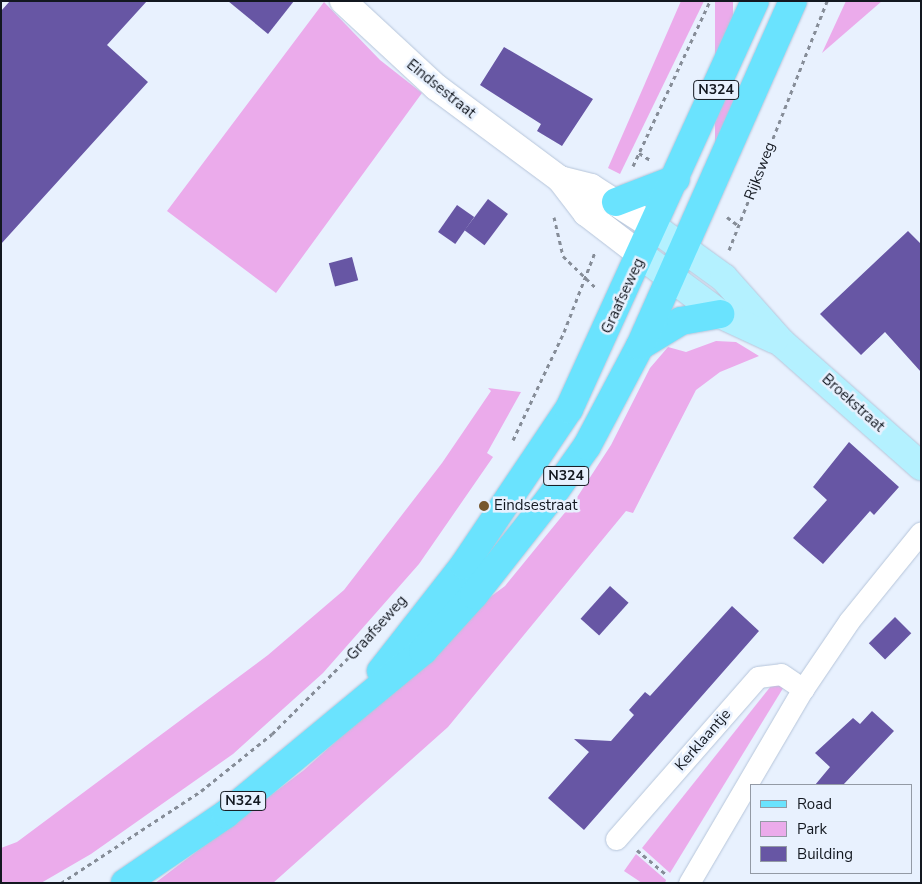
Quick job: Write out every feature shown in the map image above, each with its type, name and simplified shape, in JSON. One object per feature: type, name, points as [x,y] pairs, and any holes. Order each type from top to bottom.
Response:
[{"type":"main road","name":"N324","points":[[655,228],[755,1]]},
{"type":"main road","name":"N324","points":[[670,278],[793,1]]},
{"type":"main road","points":[[616,202],[676,179]]},
{"type":"main road","name":"Broekstraat","points":[[655,228],[719,274],[782,343],[921,466]]},
{"type":"main road","name":"Graafseweg","points":[[352,707],[525,481],[569,409],[655,228]]},
{"type":"main road","name":"Broekstraat","points":[[642,256],[720,314],[782,343]]},
{"type":"main road","name":"Graafseweg","points":[[125,883],[226,814],[352,707],[423,651],[474,596],[587,446],[640,346],[670,278]]},
{"type":"main road","points":[[640,346],[681,321],[720,314]]},
{"type":"street","name":"Eindsestraat","points":[[343,1],[436,88],[560,179],[586,213],[642,256]]},
{"type":"street","name":"Eindsestraat","points":[[560,179],[591,187],[655,228]]},
{"type":"street","points":[[689,883],[803,689],[849,622],[921,532]]},
{"type":"street","name":"Kerklaantje","points":[[618,837],[758,678],[781,674],[803,689]]},
{"type":"path","points":[[639,153],[710,1]]},
{"type":"path","name":"Rijksweg","points":[[719,274],[827,1]]},
{"type":"path","points":[[510,446],[586,282],[564,256],[553,209]]},
{"type":"path","name":"Graafseweg","points":[[61,883],[140,834],[265,740],[380,626]]},
{"type":"path","points":[[618,837],[669,877]]},
{"type":"green space","points":[[681,1],[704,1],[620,174],[608,168]]},
{"type":"green space","points":[[715,1],[733,1],[733,158],[715,158]]},
{"type":"green space","points":[[846,1],[882,1],[822,53]]},
{"type":"green space","points":[[324,2],[380,60],[422,93],[276,293],[167,211]]},
{"type":"green space","points":[[716,341],[736,342],[759,356],[720,372],[696,390],[633,513],[626,511],[448,727],[273,883],[155,883],[304,770],[429,658],[466,615],[505,586],[576,499],[611,445],[650,368],[668,347],[686,352]]},
{"type":"green space","points":[[488,388],[521,392],[487,453],[493,457],[419,564],[323,673],[233,754],[91,854],[41,883],[1,883],[1,848],[17,842],[268,655],[344,590],[442,463],[491,391]]},
{"type":"green space","points":[[785,685],[670,873],[642,848],[771,686]]},
{"type":"green space","points":[[636,854],[666,880],[665,883],[642,883],[624,871]]},
{"type":"building","points":[[10,1],[147,1],[107,45],[148,82],[1,244],[1,11]]},
{"type":"building","points":[[228,1],[294,1],[268,34]]},
{"type":"building","points":[[504,47],[593,99],[562,146],[537,131],[541,124],[480,85]]},
{"type":"building","points":[[488,199],[508,214],[484,245],[465,230]]},
{"type":"building","points":[[457,205],[474,217],[455,244],[438,232]]},
{"type":"building","points":[[908,231],[921,244],[921,372],[885,332],[861,355],[820,314]]},
{"type":"building","points":[[352,257],[358,280],[335,286],[329,263]]},
{"type":"building","points":[[849,442],[899,487],[874,515],[870,511],[823,564],[793,538],[827,500],[813,487]]},
{"type":"building","points":[[610,586],[629,603],[599,635],[581,619]]},
{"type":"building","points":[[732,606],[759,631],[584,830],[548,798],[589,752],[574,739],[611,741],[634,715],[629,710],[645,692],[650,696]]},
{"type":"building","points":[[895,617],[911,633],[885,659],[869,643]]},
{"type":"building","points":[[872,711],[894,731],[844,784],[816,784],[830,767],[815,753],[853,718],[860,724]]},
{"type":"place","name":"Eindsestraat","points":[[484,506]]}]
